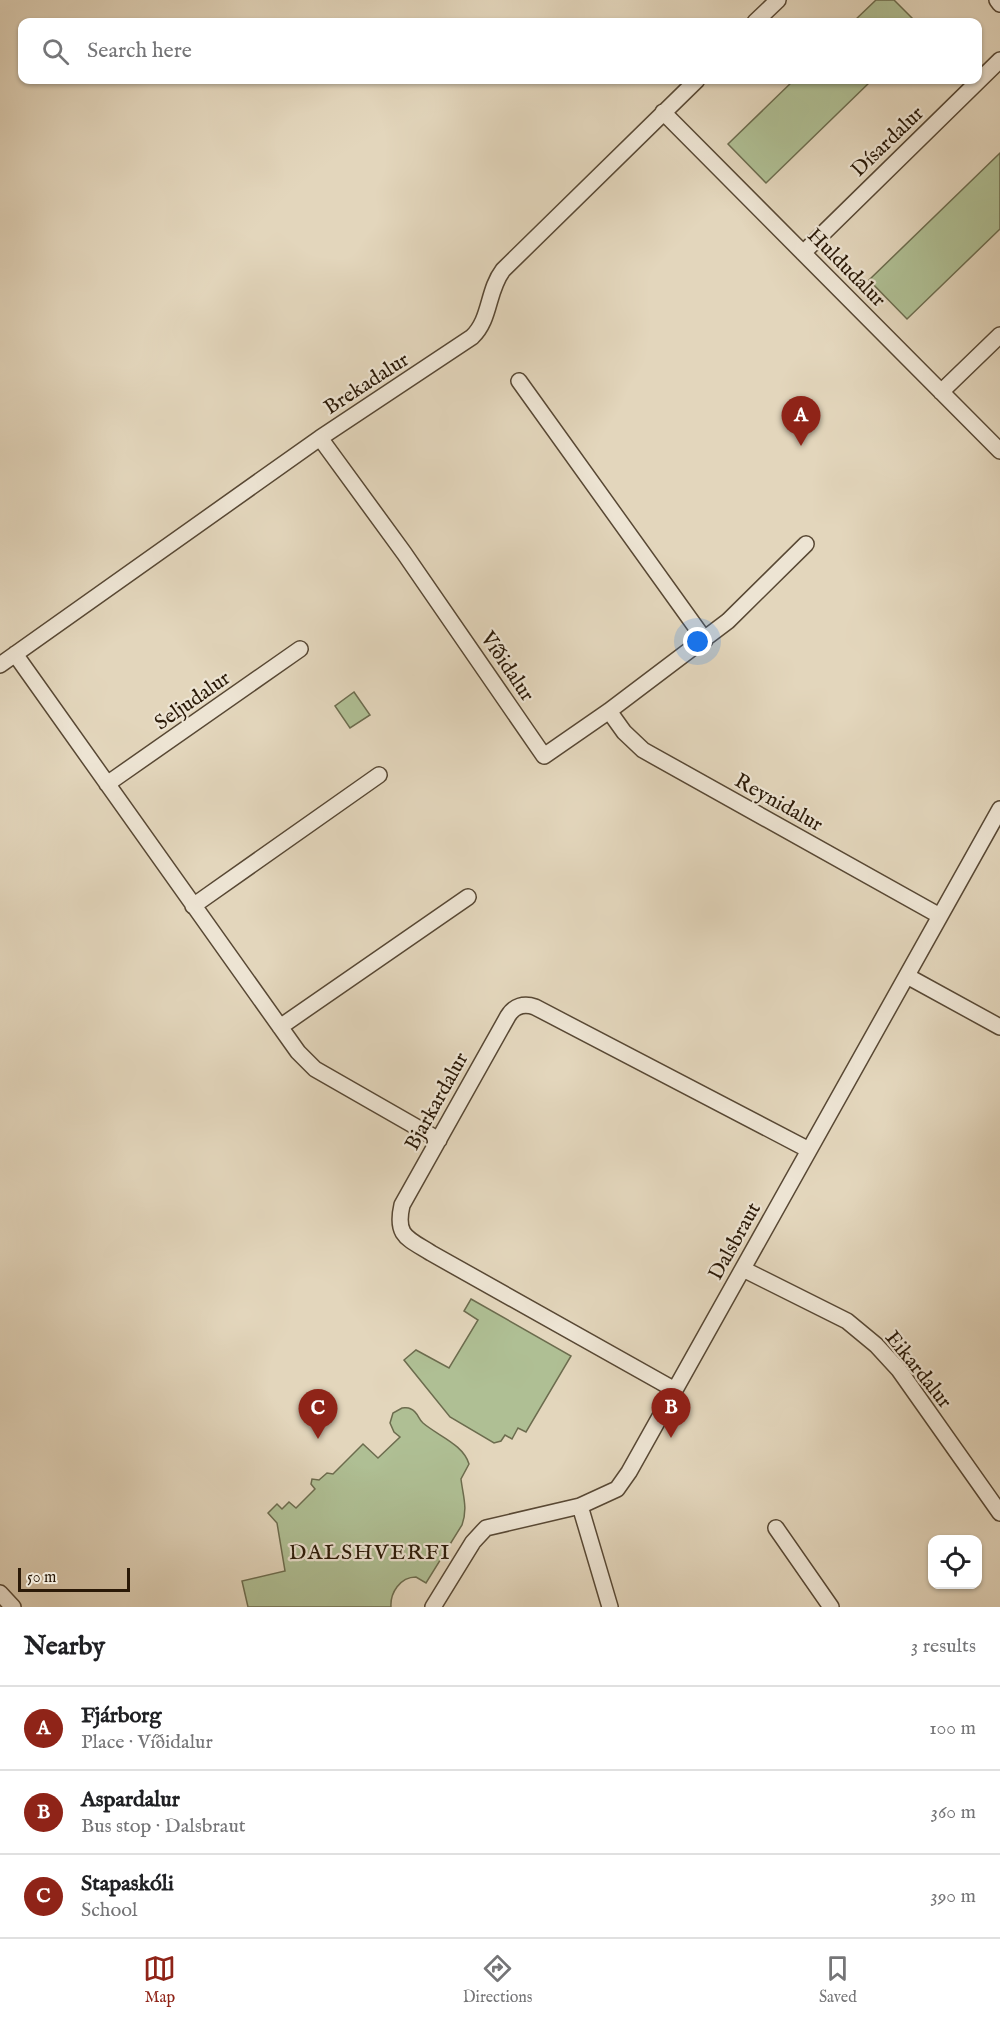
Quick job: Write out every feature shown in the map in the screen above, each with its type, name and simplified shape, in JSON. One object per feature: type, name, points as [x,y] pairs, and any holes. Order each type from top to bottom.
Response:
[{"type":"street","points":[[759,18],[778,0]]},
{"type":"street","points":[[997,0],[1000,3]]},
{"type":"street","name":"Dísardalur","points":[[982,78],[1000,60]]},
{"type":"street","name":"Brekadalur","points":[[0,665],[320,438],[472,338],[480,329],[491,289],[502,270],[693,84]]},
{"type":"street","name":"Dísardalur","points":[[803,253],[976,84]]},
{"type":"street","name":"Huldudalur","points":[[663,112],[1000,451]]},
{"type":"street","points":[[941,392],[1000,335]]},
{"type":"street","points":[[519,381],[705,640]]},
{"type":"street","name":"Víðidalur","points":[[320,438],[417,572],[544,756],[705,640],[728,621],[806,544]]},
{"type":"street","name":"Seljudalur","points":[[107,784],[300,649]]},
{"type":"street","points":[[15,654],[298,1052],[315,1069],[439,1140]]},
{"type":"street","name":"Reynidalur","points":[[609,711],[624,732],[643,750],[940,916]]},
{"type":"street","points":[[193,906],[379,776]]},
{"type":"street","name":"Dalsbraut","points":[[434,1607],[473,1542],[486,1528],[580,1506],[617,1489],[629,1472],[1000,809]]},
{"type":"street","points":[[280,1027],[468,897]]},
{"type":"street","points":[[907,976],[1000,1028]]},
{"type":"street","name":"Bjarkardalur","points":[[675,1390],[431,1253],[403,1234],[398,1222],[402,1206],[511,1011],[525,1005],[535,1006],[809,1150]]},
{"type":"street","name":"Eikardalur","points":[[742,1269],[847,1321],[876,1345],[899,1370],[1000,1513]]},
{"type":"street","points":[[580,1506],[609,1607]]},
{"type":"street","points":[[776,1528],[831,1607]]},
{"type":"street","points":[[0,1593],[14,1607]]},
{"type":"green space","points":[[876,0],[894,0],[912,18],[857,18]]},
{"type":"green space","points":[[790,84],[868,84],[766,183],[728,144]]},
{"type":"green space","points":[[1000,153],[1000,229],[907,319],[869,280]]},
{"type":"green space","points":[[354,692],[370,715],[350,728],[335,706]]},
{"type":"green space","points":[[471,1299],[571,1356],[526,1432],[518,1428],[512,1439],[505,1435],[501,1441],[494,1443],[450,1417],[404,1360],[416,1350],[449,1368],[478,1320],[464,1311]]},
{"type":"green space","points":[[402,1408],[413,1410],[423,1423],[456,1446],[469,1464],[461,1479],[465,1507],[462,1525],[426,1583],[416,1577],[405,1580],[394,1591],[391,1607],[248,1607],[242,1581],[285,1571],[277,1523],[268,1513],[277,1504],[282,1509],[289,1502],[296,1508],[315,1489],[311,1484],[312,1479],[319,1480],[327,1473],[333,1474],[363,1444],[378,1458],[400,1437],[394,1432],[390,1423],[393,1413]]},
{"type":"place","name":"Fjárborg","points":[[801,446]]},
{"type":"place","name":"Aspardalur","points":[[671,1438]]},
{"type":"place","name":"Stapaskóli","points":[[318,1439]]},
{"type":"district","name":"DALSHVERFI","points":[[370,1551]]}]
